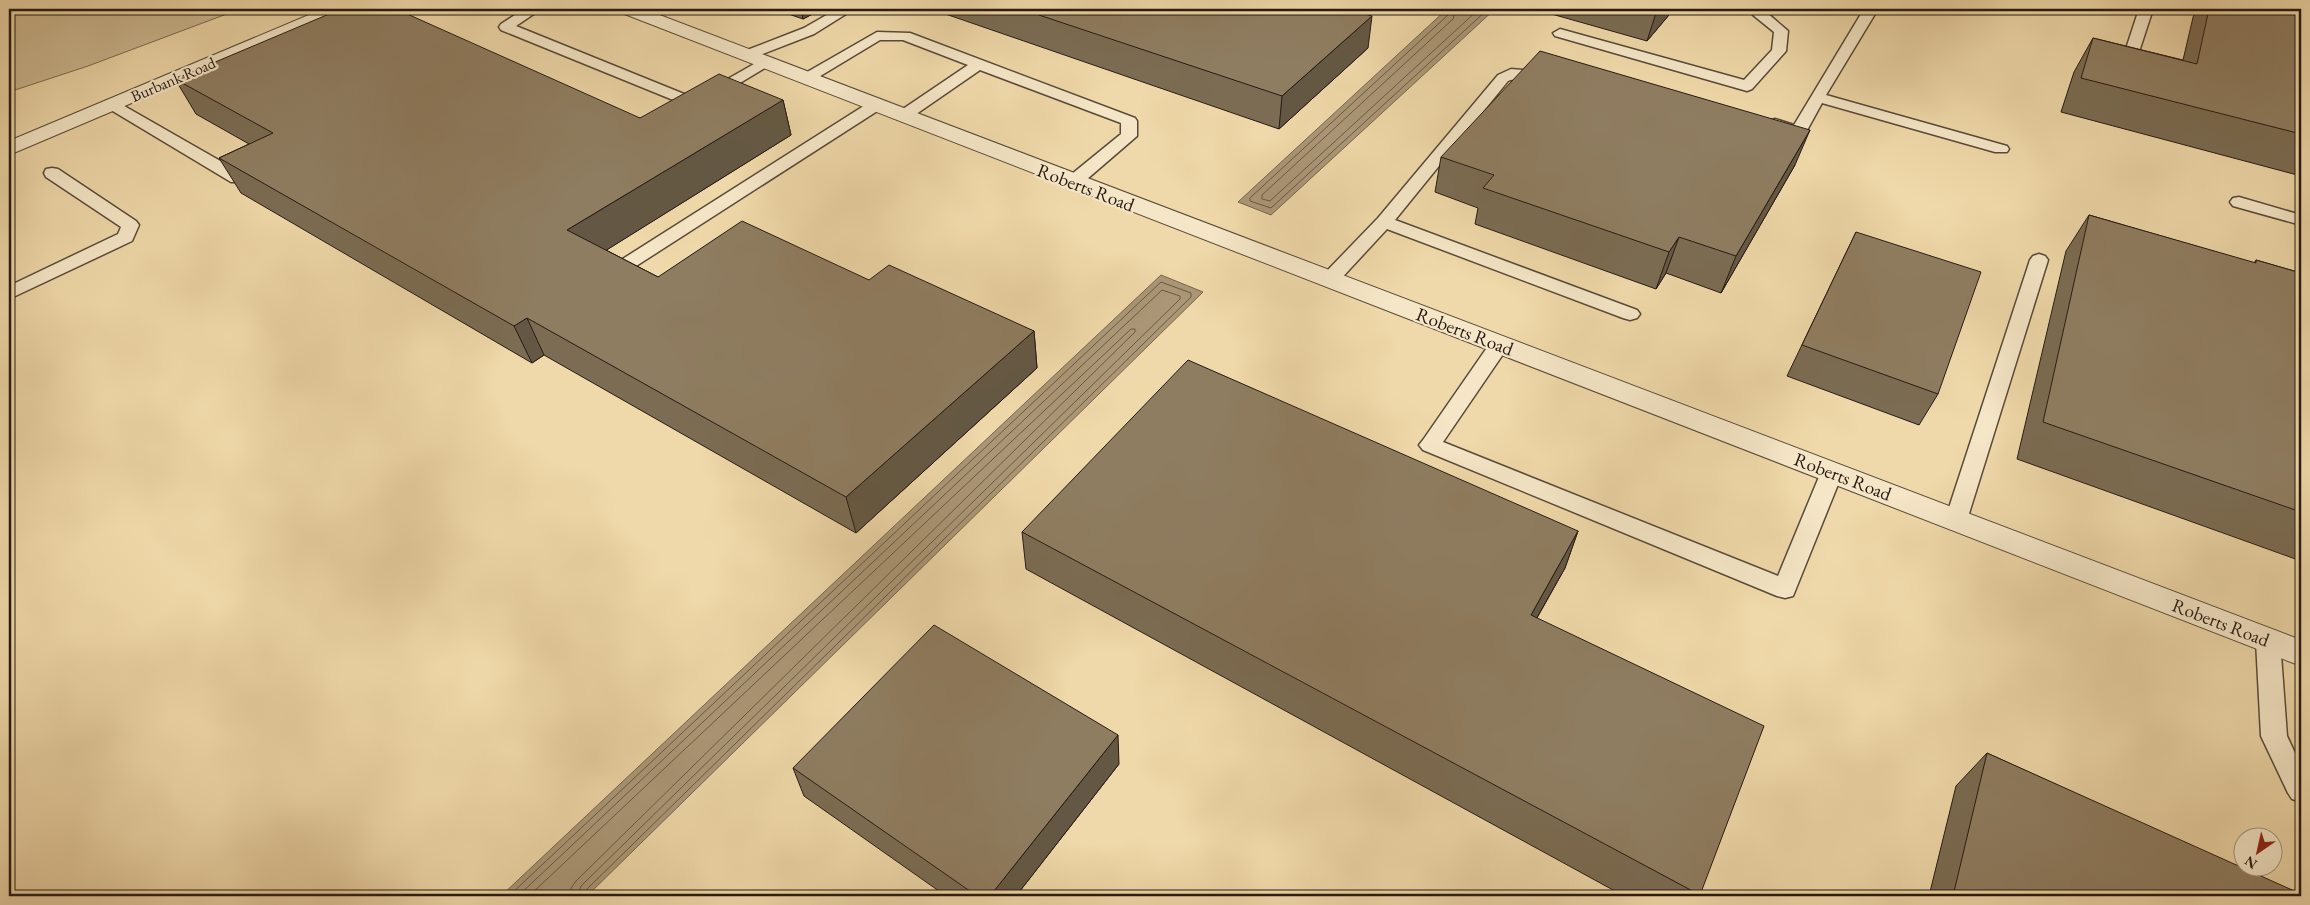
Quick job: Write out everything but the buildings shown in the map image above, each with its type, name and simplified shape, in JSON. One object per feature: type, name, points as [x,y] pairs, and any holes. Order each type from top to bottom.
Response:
[{"type":"street","name":"Burbank Road","points":[[9,149],[338,9]]},
{"type":"street","name":"Roberts Road","points":[[628,9],[2301,654]]},
{"type":"lane","points":[[534,9],[518,17],[506,27],[688,101],[710,95],[757,59],[847,9]]},
{"type":"lane","points":[[1560,33],[1747,86],[1779,51],[1781,31],[1758,12],[1761,9]]},
{"type":"lane","points":[[1762,121],[1799,131],[1817,97],[1871,9]]},
{"type":"lane","points":[[2130,58],[2146,9]]},
{"type":"lane","points":[[807,78],[877,36],[905,36],[1128,121],[1129,136],[1074,182]]},
{"type":"lane","points":[[903,116],[979,64]]},
{"type":"lane","points":[[1330,279],[1384,222],[1503,78],[1511,74],[1557,80]]},
{"type":"lane","points":[[1817,97],[2001,150]]},
{"type":"lane","points":[[112,104],[237,178]]},
{"type":"lane","points":[[627,264],[876,105]]},
{"type":"lane","points":[[9,293],[126,237],[130,225],[52,173]]},
{"type":"lane","points":[[2239,202],[2301,220]]},
{"type":"lane","points":[[1384,222],[1630,314]]},
{"type":"lane","points":[[1956,520],[2039,260]]},
{"type":"lane","points":[[1500,344],[1430,445],[1785,589],[1832,472]]},
{"type":"lane","points":[[2268,641],[2274,736],[2296,785],[2301,790]]},
{"type":"shaded area","points":[[9,9],[240,9],[88,66],[9,92]]},
{"type":"water","points":[[1447,9],[1495,9],[1271,215],[1238,202]]},
{"type":"water","points":[[1161,275],[1203,292],[587,896],[501,896]]}]
